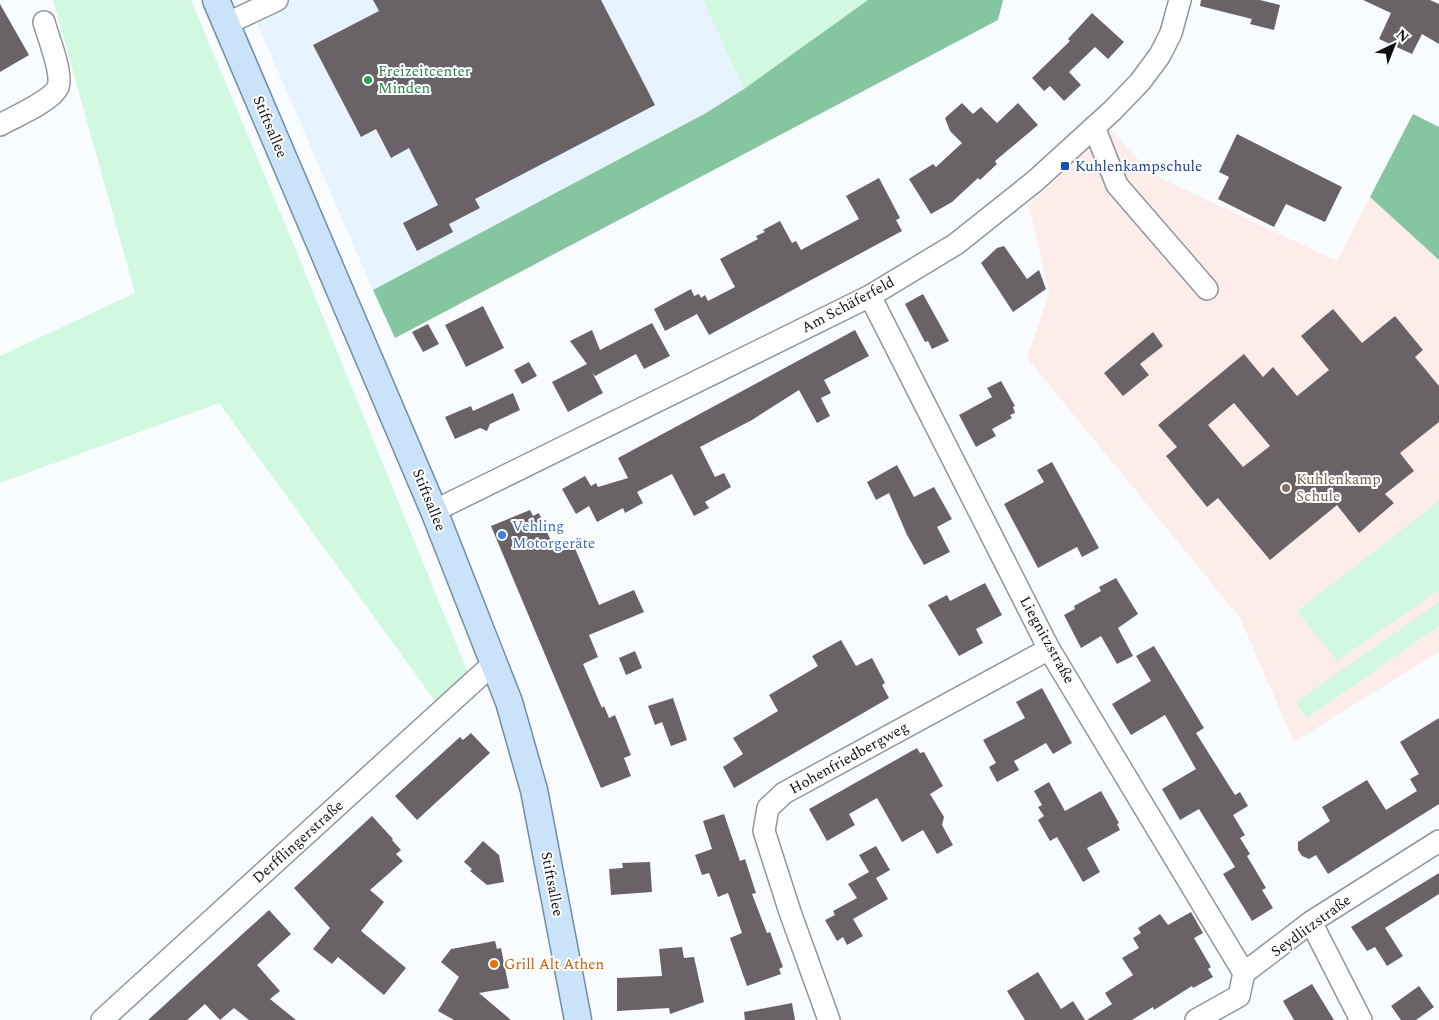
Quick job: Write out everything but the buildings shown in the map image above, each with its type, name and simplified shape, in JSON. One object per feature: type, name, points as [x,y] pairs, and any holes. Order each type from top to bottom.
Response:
[{"type":"main road","name":"Stiftsallee","points":[[216,0],[434,511],[509,702],[534,790],[578,1020]]},
{"type":"street","points":[[226,24],[278,0]]},
{"type":"street","name":"Am Schäferfeld","points":[[434,511],[870,296],[956,244],[990,218],[1094,127],[1140,82],[1160,54],[1171,33],[1180,0]]},
{"type":"street","points":[[0,126],[46,99],[54,93],[58,86],[59,73],[44,22]]},
{"type":"street","points":[[1094,127],[1117,185],[1207,289]]},
{"type":"street","name":"Liegnitzstraße","points":[[870,296],[1050,649],[1244,973]]},
{"type":"street","name":"Hohenfriedbergweg","points":[[829,1020],[790,912],[764,831],[768,808],[784,793],[1050,649]]},
{"type":"street","name":"Derfflingerstraße","points":[[102,1020],[494,663]]},
{"type":"street","name":"Seydlitzstraße","points":[[1244,973],[1311,922],[1439,841]]},
{"type":"street","points":[[1311,922],[1361,1020]]},
{"type":"street","points":[[1196,1020],[1239,996],[1244,973]]},
{"type":"shaded area","points":[[247,0],[703,0],[744,89],[706,113],[373,290]]},
{"type":"shaded area","name":"Kuhlenkamp Schule","points":[[1413,114],[1439,127],[1439,652],[1294,742],[1240,618],[1027,358],[1049,294],[1029,205],[1110,129],[1152,174],[1337,261]]},
{"type":"green space","points":[[53,0],[191,0],[291,238],[468,673],[435,701],[219,403],[0,483],[0,356],[135,293]]},
{"type":"green space","points":[[703,0],[868,0],[744,89]]},
{"type":"green space","points":[[868,0],[1003,0],[998,20],[395,338],[373,290],[706,113],[744,89]]},
{"type":"green space","points":[[1413,114],[1439,127],[1439,260],[1370,197]]},
{"type":"green space","points":[[1439,501],[1439,590],[1337,661],[1297,611]]},
{"type":"green space","points":[[1439,602],[1439,626],[1307,718],[1296,702]]},
{"type":"place","name":"Freizeitcenter Minden","points":[[368,80]]},
{"type":"place","name":"Kuhlenkampschule","points":[[1065,166]]},
{"type":"place","name":"Kuhlenkamp Schule","points":[[1286,488]]},
{"type":"place","name":"Vehling Motorgeräte","points":[[502,535]]},
{"type":"place","name":"Grill Alt Athen","points":[[494,964]]}]
